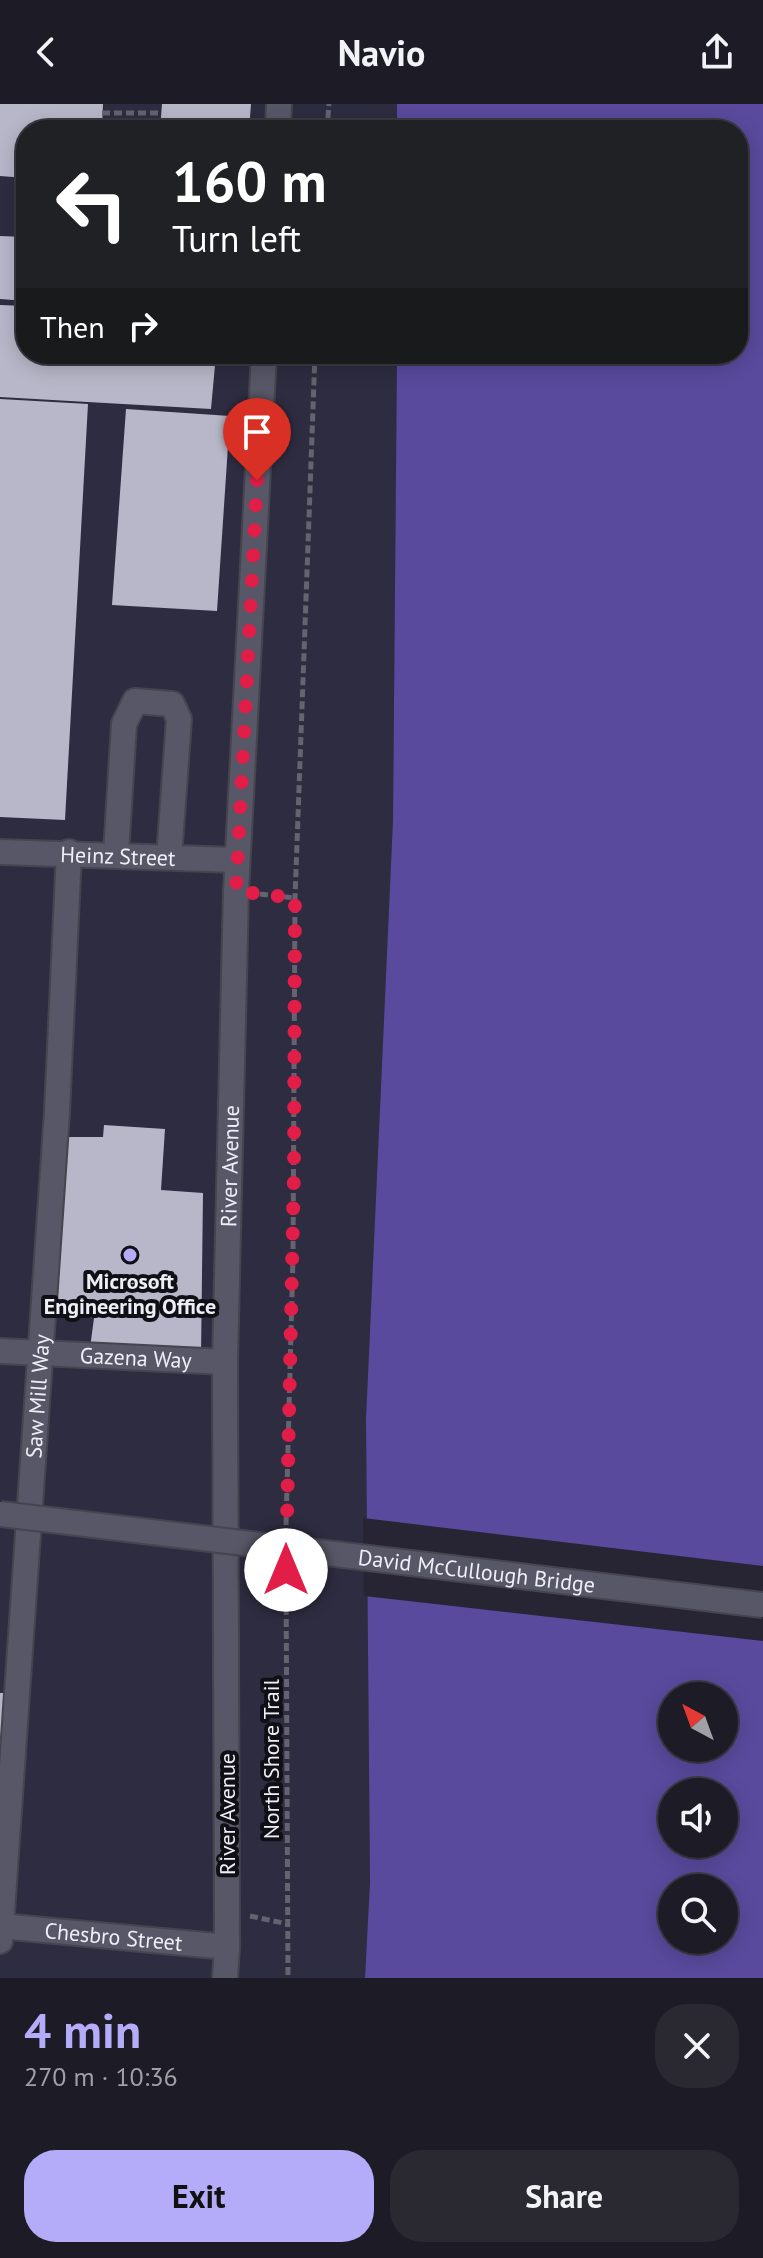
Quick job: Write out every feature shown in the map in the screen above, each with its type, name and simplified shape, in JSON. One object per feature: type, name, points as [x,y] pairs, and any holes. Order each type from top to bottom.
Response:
[{"type":"street","name":"River Avenue","points":[[225,1978],[225,1362],[236,860],[263,364]]},
{"type":"street","points":[[116,854],[124,724],[135,701],[172,704],[179,719],[169,857]]},
{"type":"street","name":"Heinz Street","points":[[0,852],[236,860]]},
{"type":"street","name":"Saw Mill Way","points":[[1,1931],[10,1684],[41,1353],[69,852]]},
{"type":"street","name":"Gazena Way","points":[[0,1351],[225,1362]]},
{"type":"street","name":"David McCullough Bridge","points":[[0,1514],[763,1605]]},
{"type":"street","name":"Chesbro Street","points":[[1,1931],[227,1947]]},
{"type":"path","points":[[102,113],[161,113]]},
{"type":"path","points":[[286,1540],[293,1241],[295,898],[315,364]]},
{"type":"path","points":[[236,891],[295,898]]},
{"type":"path","name":"North Shore Trail","points":[[286,1556],[288,1978]]},
{"type":"path","points":[[227,1912],[288,1924]]},
{"type":"shaded area","points":[[0,104],[397,104],[397,120],[16,120],[16,364],[397,364],[393,820],[366,1419],[370,1882],[365,1978],[0,1978]]},
{"type":"shaded area","points":[[397,104],[763,104],[763,1978],[365,1978],[370,1882],[366,1419],[393,820],[397,364],[748,364],[748,120],[397,120]]},
{"type":"pier","points":[[363,1518],[763,1566],[763,1641],[364,1596]]},
{"type":"building","points":[[0,104],[103,104],[102,120],[16,120],[16,177],[0,176]]},
{"type":"building","points":[[162,104],[251,104],[250,120],[161,120]]},
{"type":"building","points":[[0,236],[16,237],[16,300],[0,299]]},
{"type":"building","points":[[0,305],[16,306],[16,364],[215,364],[211,409],[0,397]]},
{"type":"building","points":[[0,399],[88,404],[65,820],[0,817]]},
{"type":"building","points":[[126,409],[230,416],[217,611],[112,605]]},
{"type":"building","name":"Microsoft Engineering Office","points":[[104,1125],[165,1129],[161,1190],[203,1193],[201,1356],[90,1348],[94,1318],[55,1316],[66,1137],[103,1137]]},
{"type":"building","points":[[0,1693],[6,1693],[4,1745],[0,1745]]},
{"type":"place","name":"Microsoft Engineering Office","points":[[130,1255]]},
{"type":"route","points":[[257,480],[236,891],[295,898],[293,1256],[286,1570]]}]
